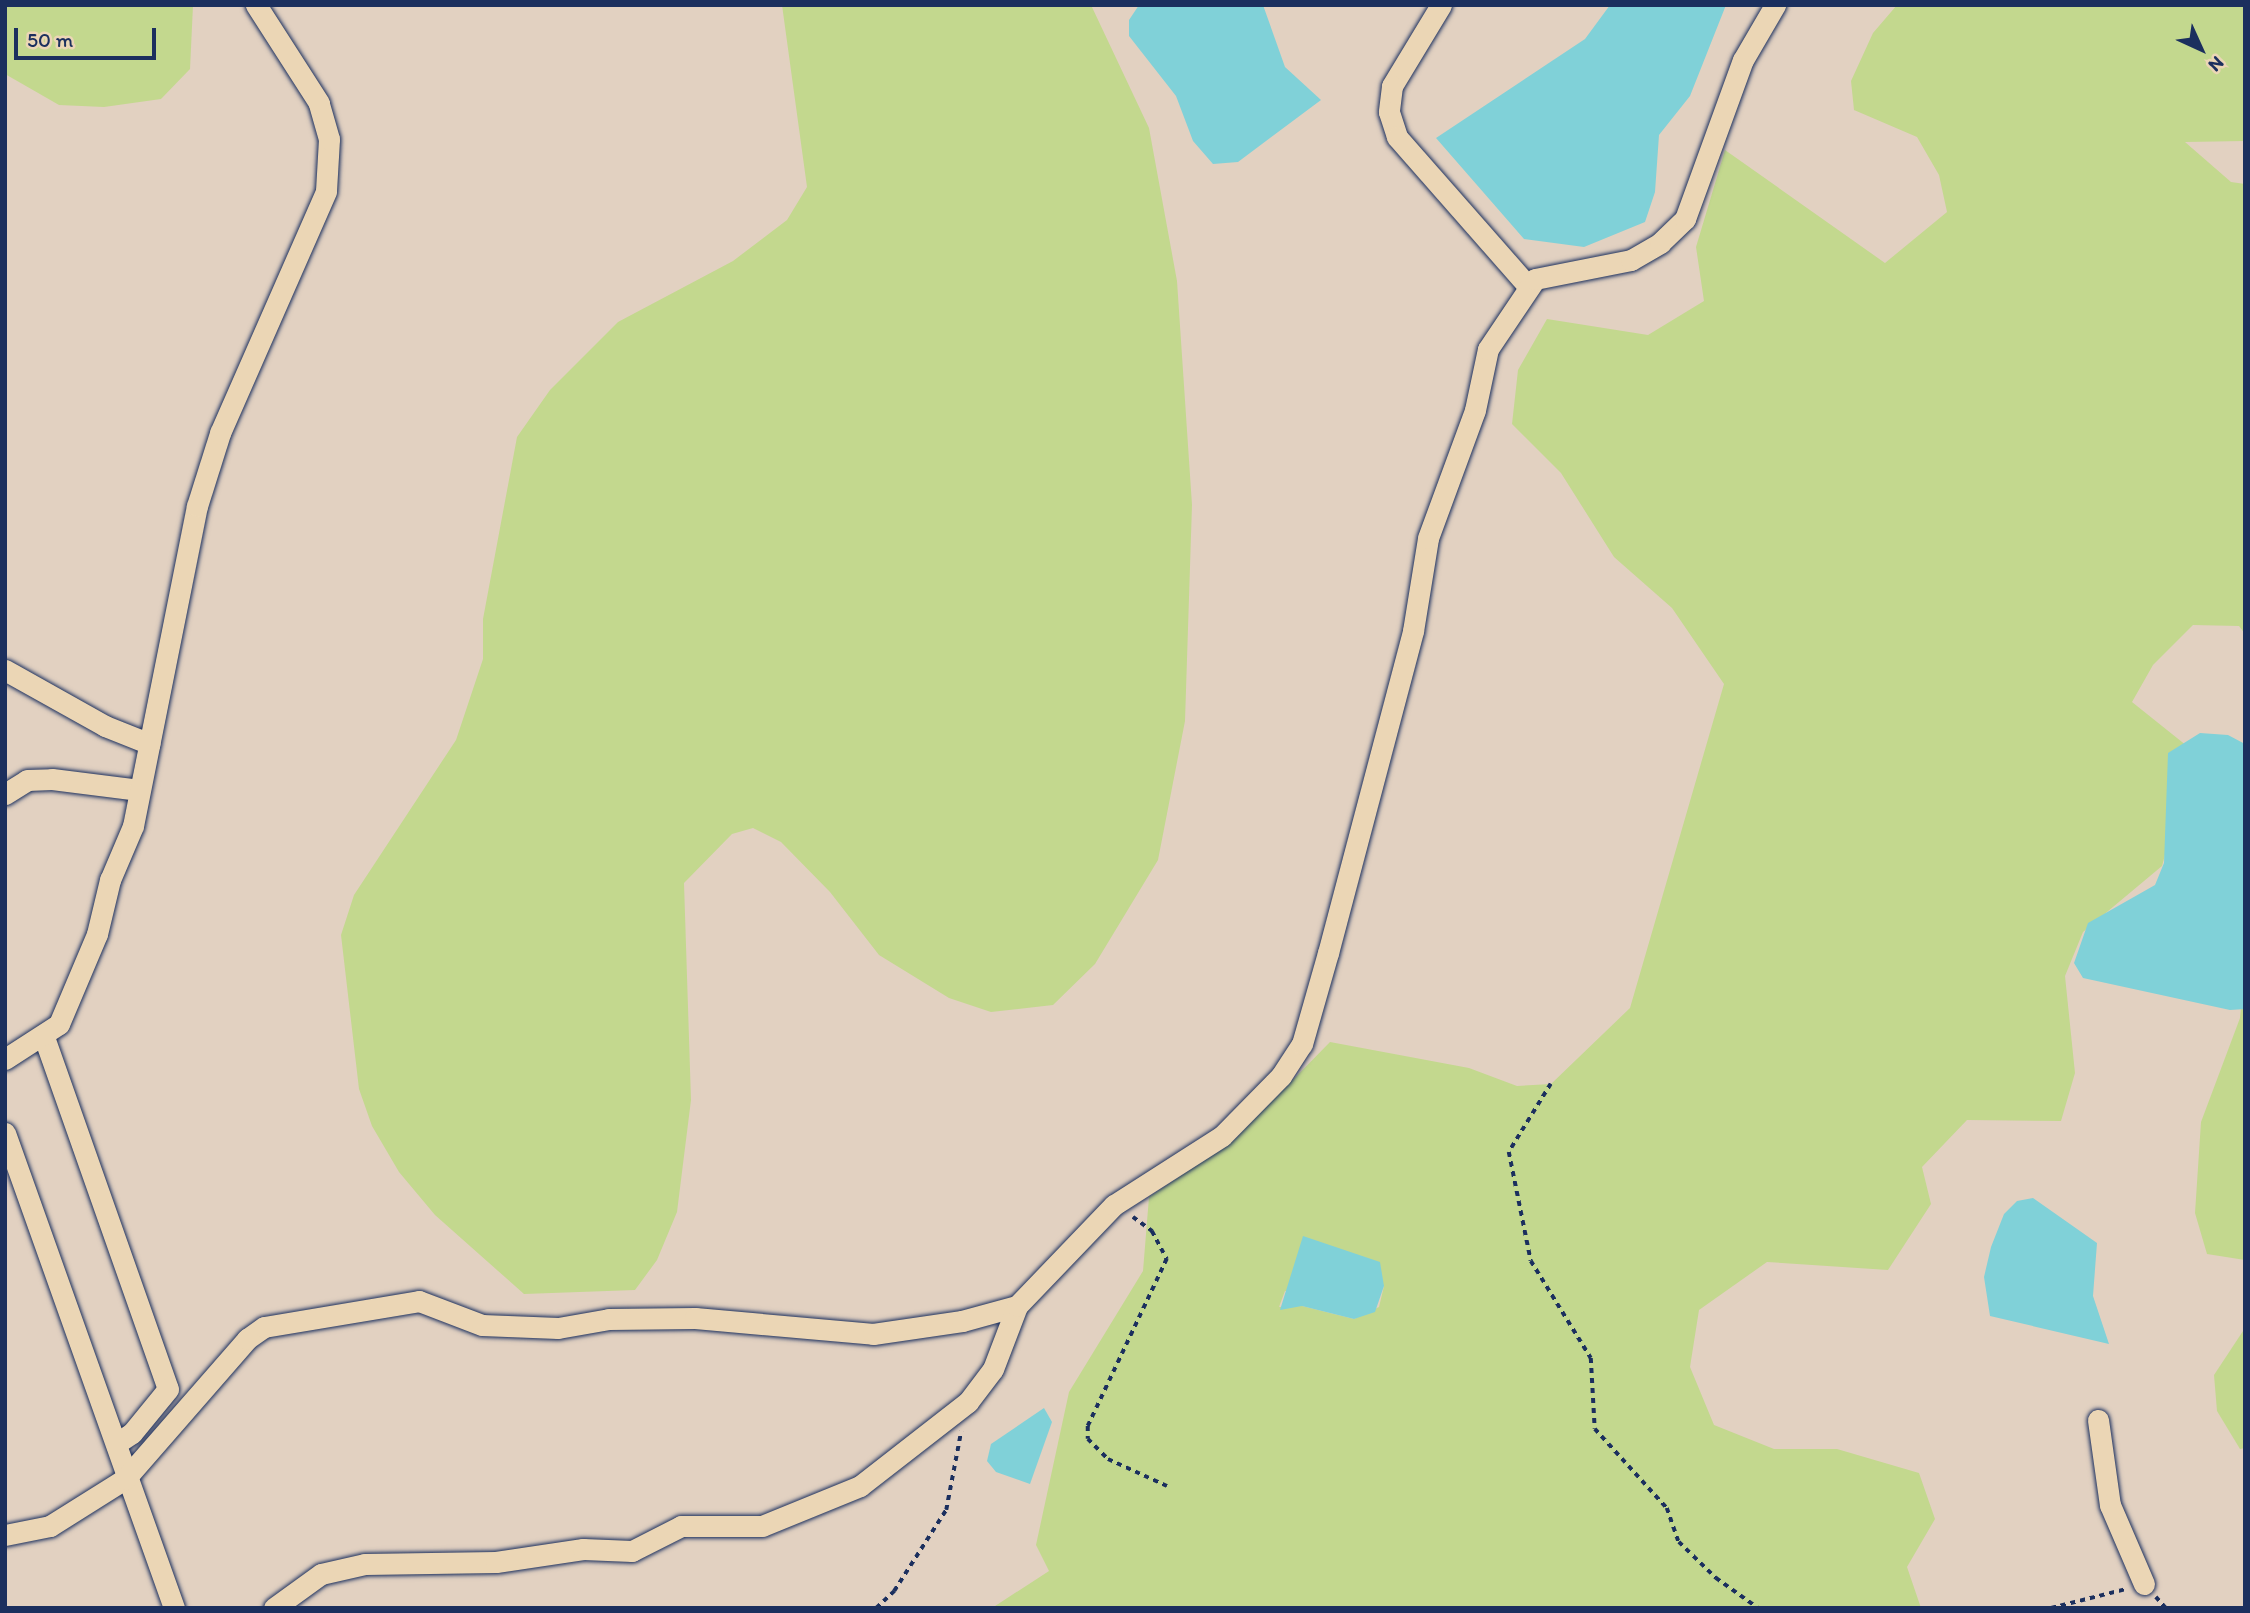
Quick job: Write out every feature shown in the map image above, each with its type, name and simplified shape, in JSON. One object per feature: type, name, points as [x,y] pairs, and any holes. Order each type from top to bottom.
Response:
[{"type":"street","points":[[5,1059],[44,1037],[59,1024],[97,934],[110,880],[133,826],[197,506],[220,433],[326,191],[329,139],[319,103],[256,5]]},
{"type":"street","points":[[1441,5],[1392,86],[1389,112],[1397,136],[1527,285]]},
{"type":"street","points":[[274,1608],[321,1574],[365,1564],[496,1562],[583,1549],[632,1552],[681,1526],[762,1526],[860,1486],[957,1412],[993,1369],[1017,1306],[1114,1205],[1222,1136],[1281,1076],[1302,1044],[1389,729],[1428,538],[1475,410],[1488,349],[1527,285],[1550,272],[1631,260],[1660,243],[1685,219],[1743,60],[1775,5]]},
{"type":"street","points":[[5,670],[105,726],[149,744]]},
{"type":"street","points":[[5,794],[27,780],[51,779],[93,789],[139,790]]},
{"type":"street","points":[[44,1037],[168,1389],[132,1433],[117,1443]]},
{"type":"street","points":[[5,1133],[117,1443],[125,1479],[174,1608]]},
{"type":"street","points":[[5,1535],[50,1525],[125,1479],[229,1358],[264,1327],[383,1303],[419,1301],[482,1325],[558,1328],[609,1319],[695,1318],[873,1334],[962,1321],[1017,1306]]},
{"type":"street","points":[[2098,1420],[2110,1506],[2144,1584]]},
{"type":"path","points":[[1551,1084],[1510,1152],[1531,1261],[1591,1358],[1595,1429],[1667,1508],[1679,1542],[1716,1578],[1758,1608]]},
{"type":"path","points":[[1114,1205],[1152,1231],[1167,1259],[1088,1426],[1088,1439],[1108,1459],[1167,1486]]},
{"type":"path","points":[[876,1608],[894,1591],[946,1510],[963,1442],[957,1412]]},
{"type":"path","points":[[2051,1608],[2144,1584]]},
{"type":"green space","points":[[5,5],[193,5],[190,69],[161,99],[104,107],[59,105],[5,74]]},
{"type":"green space","points":[[782,5],[1091,5],[1149,128],[1177,281],[1192,505],[1185,721],[1158,860],[1095,964],[1053,1005],[991,1012],[949,998],[879,955],[830,892],[781,842],[753,828],[732,834],[684,883],[691,1100],[677,1212],[657,1260],[635,1290],[524,1294],[435,1215],[399,1172],[372,1126],[359,1089],[341,935],[354,895],[456,740],[483,659],[483,619],[517,437],[550,390],[618,322],[733,261],[787,220],[807,187]]},
{"type":"green space","points":[[1897,5],[2245,5],[2245,141],[2185,142],[2231,182],[2245,184],[2245,634],[2239,626],[2193,625],[2153,665],[2132,702],[2187,746],[2181,796],[2162,866],[2083,932],[2065,976],[2075,1073],[2061,1121],[1967,1120],[1922,1167],[1931,1204],[1888,1270],[1767,1262],[1699,1310],[1690,1367],[1714,1425],[1774,1449],[1837,1449],[1919,1473],[1935,1519],[1907,1567],[1921,1608],[992,1608],[1049,1571],[1036,1545],[1069,1392],[1143,1271],[1149,1197],[1233,1141],[1330,1042],[1469,1068],[1517,1086],[1551,1084],[1630,1008],[1724,684],[1672,608],[1614,557],[1561,473],[1512,424],[1518,370],[1547,319],[1648,335],[1704,301],[1696,247],[1725,150],[1885,263],[1947,212],[1939,175],[1917,137],[1854,110],[1851,81],[1873,33]],"holes":[[[1384,1286],[1379,1307],[1354,1319],[1302,1306],[1279,1307],[1285,1291]]]},
{"type":"green space","points":[[2245,966],[2245,1260],[2207,1254],[2195,1213],[2201,1122],[2240,1018]]},
{"type":"green space","points":[[2245,1328],[2245,1448],[2240,1449],[2217,1411],[2214,1375]]},
{"type":"water","points":[[1139,5],[1263,5],[1285,67],[1321,100],[1238,162],[1213,164],[1193,141],[1176,96],[1129,36],[1129,20]]},
{"type":"water","points":[[1610,5],[1726,5],[1690,96],[1659,135],[1655,192],[1645,222],[1584,247],[1524,239],[1436,138],[1585,39]]},
{"type":"water","points":[[2200,733],[2228,735],[2245,744],[2245,1009],[2230,1010],[2083,978],[2074,963],[2088,923],[2155,885],[2164,863],[2168,753]]},
{"type":"water","points":[[2033,1198],[2097,1243],[2093,1296],[2109,1344],[1990,1316],[1984,1277],[1991,1247],[2004,1214],[2017,1201]]},
{"type":"water","points":[[1303,1236],[1380,1262],[1384,1286],[1375,1312],[1354,1319],[1302,1306],[1280,1310]]},
{"type":"water","points":[[1044,1408],[1052,1422],[1030,1484],[996,1472],[987,1461],[991,1444]]}]
